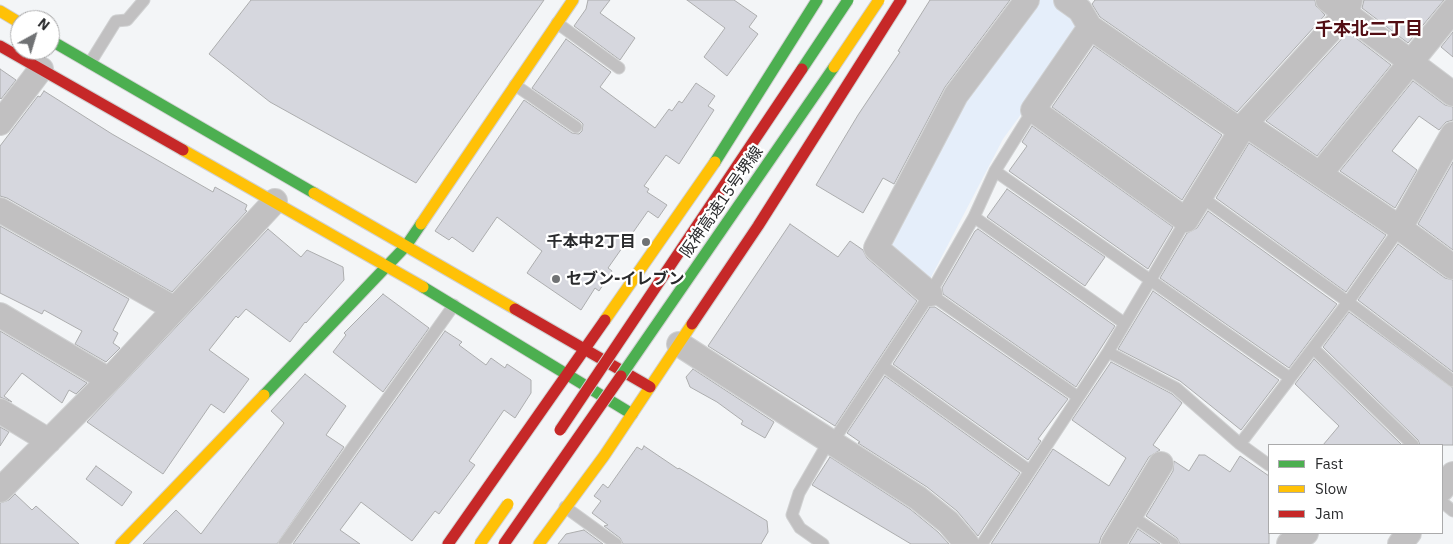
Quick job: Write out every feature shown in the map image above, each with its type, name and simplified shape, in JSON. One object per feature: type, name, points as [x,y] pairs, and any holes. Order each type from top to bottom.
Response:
[{"type":"main road","points":[[121,544],[406,246],[573,0]]},
{"type":"main road","points":[[448,544],[702,182],[818,0]]},
{"type":"main road","name":"阪神高速15号堺線","points":[[554,439],[848,0]]},
{"type":"main road","name":"阪神高速15号堺線","points":[[504,544],[760,177],[879,0]]},
{"type":"main road","points":[[539,544],[564,507],[604,456],[758,226],[901,0]]},
{"type":"main road","points":[[0,46],[388,266],[632,414]]},
{"type":"main road","points":[[60,46],[650,387]]},
{"type":"main road","points":[[480,544],[515,496]]},
{"type":"street","points":[[930,294],[876,248],[956,95],[1026,0]]},
{"type":"street","points":[[1453,94],[1342,4],[1243,127],[1186,220],[1033,110],[1080,9],[1243,127],[1320,174],[1400,228],[1453,267]]},
{"type":"street","points":[[1320,174],[1453,10]]},
{"type":"street","points":[[0,123],[41,69]]},
{"type":"street","points":[[1400,228],[1453,134]]},
{"type":"street","points":[[0,490],[109,380],[275,202]]},
{"type":"street","points":[[0,210],[175,309]]},
{"type":"street","points":[[0,316],[109,380]]},
{"type":"street","points":[[679,344],[933,509],[967,544]]},
{"type":"street","points":[[0,411],[49,441]]},
{"type":"street","points":[[1113,544],[1161,464]]},
{"type":"street","points":[[1443,488],[1453,474]]},
{"type":"street","points":[[1288,544],[1304,534]]},
{"type":"street","points":[[1400,544],[1408,534]]},
{"type":"lane","points":[[90,63],[116,21],[127,20],[144,0]]},
{"type":"lane","points":[[557,23],[619,68]]},
{"type":"lane","points":[[515,85],[576,128]]},
{"type":"lane","points":[[823,544],[800,528],[792,515],[799,493],[930,294],[974,217],[995,171],[1033,110]]},
{"type":"lane","points":[[995,171],[1150,282],[1290,378]]},
{"type":"lane","points":[[1200,196],[1348,302],[1453,381]]},
{"type":"lane","points":[[974,217],[1124,323]]},
{"type":"lane","points":[[982,544],[1108,352],[1186,220]]},
{"type":"lane","points":[[1240,444],[1348,302],[1400,228]]},
{"type":"lane","points":[[930,294],[1078,397]]},
{"type":"lane","points":[[284,544],[454,305]]},
{"type":"lane","points":[[1313,348],[1412,444]]},
{"type":"lane","points":[[1108,352],[1176,388],[1240,444],[1268,465]]},
{"type":"lane","points":[[883,366],[1030,471]]},
{"type":"lane","points":[[1443,503],[1453,511]]},
{"type":"lane","points":[[564,507],[616,544]]},
{"type":"lane","points":[[1130,515],[1173,544]]},
{"type":"shaded area","points":[[1035,0],[1056,0],[1078,22],[1081,32],[1003,139],[928,283],[886,249],[962,105]]},
{"type":"building","points":[[251,0],[544,0],[416,183],[270,102],[209,54]]},
{"type":"building","points":[[588,0],[610,0],[600,13],[635,38],[620,60],[574,26],[586,9]]},
{"type":"building","points":[[687,0],[734,0],[757,16],[749,27],[758,34],[727,76],[704,57],[725,28]]},
{"type":"building","points":[[930,0],[1010,0],[945,87],[894,184],[883,178],[863,213],[816,185],[858,115],[900,52],[898,51]]},
{"type":"building","points":[[1095,0],[1315,0],[1316,6],[1325,15],[1237,112],[1100,17],[1092,4]]},
{"type":"building","points":[[1364,0],[1444,0],[1408,43],[1362,8]]},
{"type":"building","points":[[1348,32],[1391,65],[1317,156],[1266,121]]},
{"type":"building","points":[[1453,32],[1453,57],[1441,47]]},
{"type":"building","points":[[566,39],[611,72],[600,87],[655,128],[669,109],[672,111],[679,101],[682,103],[696,83],[715,96],[708,106],[714,110],[679,164],[666,155],[644,186],[649,189],[647,192],[667,205],[658,218],[648,211],[608,268],[612,271],[599,291],[595,288],[581,310],[527,273],[542,251],[497,217],[473,252],[452,237],[449,240],[435,231],[524,100],[572,133],[579,134],[582,131],[583,124],[580,121],[532,88]]},
{"type":"building","points":[[1094,46],[1222,135],[1182,200],[1052,107]]},
{"type":"building","points":[[0,69],[16,80],[1,99],[0,98]]},
{"type":"building","points":[[1413,81],[1445,105],[1453,107],[1453,120],[1446,122],[1439,130],[1419,116],[1392,151],[1417,170],[1395,208],[1340,171]]},
{"type":"building","points":[[44,91],[112,134],[213,192],[215,187],[247,205],[245,210],[247,211],[172,292],[7,198],[0,196],[0,146],[38,96],[40,97]]},
{"type":"building","points":[[1032,126],[1173,227],[1148,269],[1009,171],[1027,146],[1022,142]]},
{"type":"building","points":[[1249,143],[1386,235],[1346,292],[1216,198]]},
{"type":"building","points":[[1453,162],[1453,250],[1418,224]]},
{"type":"building","points":[[1007,189],[1105,257],[1085,286],[987,217]]},
{"type":"building","points":[[1208,211],[1337,304],[1289,368],[1160,278],[1187,233],[1197,228]]},
{"type":"building","points":[[790,224],[838,257],[850,241],[863,250],[867,258],[917,301],[835,426],[708,346]]},
{"type":"building","points":[[0,226],[129,299],[113,330],[118,333],[113,343],[120,348],[106,362],[75,344],[82,331],[44,310],[42,314],[0,293]]},
{"type":"building","points":[[268,229],[301,257],[307,250],[343,267],[344,280],[305,322],[290,342],[246,309],[238,318],[236,316],[209,350],[249,379],[224,413],[211,404],[163,474],[87,422]]},
{"type":"building","points":[[978,229],[1115,326],[1076,387],[943,294],[942,288],[975,231]]},
{"type":"building","points":[[1398,244],[1445,278],[1453,280],[1453,372],[1358,300]]},
{"type":"building","points":[[1153,291],[1279,380],[1241,430],[1180,381],[1118,349]]},
{"type":"building","points":[[383,294],[429,328],[383,392],[333,352],[346,335],[344,333]]},
{"type":"building","points":[[930,307],[935,307],[1068,399],[1038,439],[1041,441],[1028,460],[893,364]]},
{"type":"building","points":[[1349,312],[1453,388],[1453,445],[1420,444],[1418,440],[1323,347]]},
{"type":"building","points":[[0,331],[87,383],[76,394],[69,390],[62,403],[22,373],[4,396],[12,402],[0,397]]},
{"type":"building","points":[[445,331],[462,342],[459,345],[486,365],[491,358],[505,368],[507,364],[531,380],[531,393],[515,418],[504,410],[469,461],[475,465],[439,514],[435,511],[412,541],[361,502],[340,530],[360,544],[293,544]]},
{"type":"building","points":[[1314,359],[1401,444],[1324,444],[1339,426],[1295,384]]},
{"type":"building","points":[[1111,362],[1172,394],[1182,403],[1153,445],[1160,450],[1149,457],[1101,537],[1099,544],[991,544],[1053,449],[1109,486],[1126,458],[1072,420]]},
{"type":"building","points":[[693,369],[774,422],[765,438],[741,424],[743,421],[717,402],[690,387],[686,377]]},
{"type":"building","points":[[305,374],[346,406],[326,435],[344,447],[277,544],[143,544],[176,510],[201,534],[284,423],[271,411]]},
{"type":"building","points":[[885,376],[1020,473],[978,536],[957,511],[927,487],[858,443],[860,442],[847,433]]},
{"type":"building","points":[[0,427],[9,432],[0,446]]},
{"type":"building","points":[[644,446],[678,469],[767,521],[768,532],[761,544],[623,544],[620,538],[604,526],[608,525],[592,513],[601,501],[594,496],[603,484],[608,488],[637,447],[642,450]]},
{"type":"building","points":[[1199,455],[1205,455],[1230,472],[1240,456],[1268,475],[1269,544],[1180,544],[1177,538],[1146,516],[1173,471],[1174,461],[1189,471]]},
{"type":"building","points":[[830,457],[910,509],[938,532],[949,544],[911,544],[812,485]]},
{"type":"building","points":[[96,466],[132,492],[122,506],[86,479]]},
{"type":"building","points":[[15,494],[32,510],[36,506],[79,544],[0,544],[0,503],[9,500]]},
{"type":"building","points":[[1138,529],[1160,544],[1129,544]]},
{"type":"building","points":[[584,530],[603,544],[558,544],[566,534]]},
{"type":"traffic: fast","points":[[715,162],[817,0]]},
{"type":"traffic: fast","points":[[802,69],[848,0]]},
{"type":"traffic: fast","points":[[60,46],[314,193]]},
{"type":"traffic: fast","points":[[621,376],[834,67]]},
{"type":"traffic: fast","points":[[264,395],[406,246],[421,224]]},
{"type":"traffic: fast","points":[[423,287],[632,414]]},
{"type":"traffic: slow","points":[[421,224],[573,0]]},
{"type":"traffic: slow","points":[[834,67],[879,0]]},
{"type":"traffic: slow","points":[[0,11],[10,17]]},
{"type":"traffic: slow","points":[[183,150],[423,287]]},
{"type":"traffic: slow","points":[[605,320],[715,162]]},
{"type":"traffic: slow","points":[[314,193],[515,309]]},
{"type":"traffic: slow","points":[[539,544],[604,456],[692,324]]},
{"type":"traffic: slow","points":[[121,544],[264,395]]},
{"type":"traffic: slow","points":[[480,544],[508,504]]},
{"type":"traffic: jam","points":[[692,324],[758,226],[901,0]]},
{"type":"traffic: jam","points":[[0,46],[183,150]]},
{"type":"traffic: jam","points":[[560,430],[802,69]]},
{"type":"traffic: jam","points":[[515,309],[650,387]]},
{"type":"traffic: jam","points":[[448,544],[605,320]]},
{"type":"traffic: jam","points":[[504,544],[621,376]]},
{"type":"place","name":"千本中2丁目","points":[[646,242]]},
{"type":"place","name":"セブン-イレブン","points":[[556,279]]},
{"type":"district","name":"千本北二丁目","points":[[1369,30]]}]
